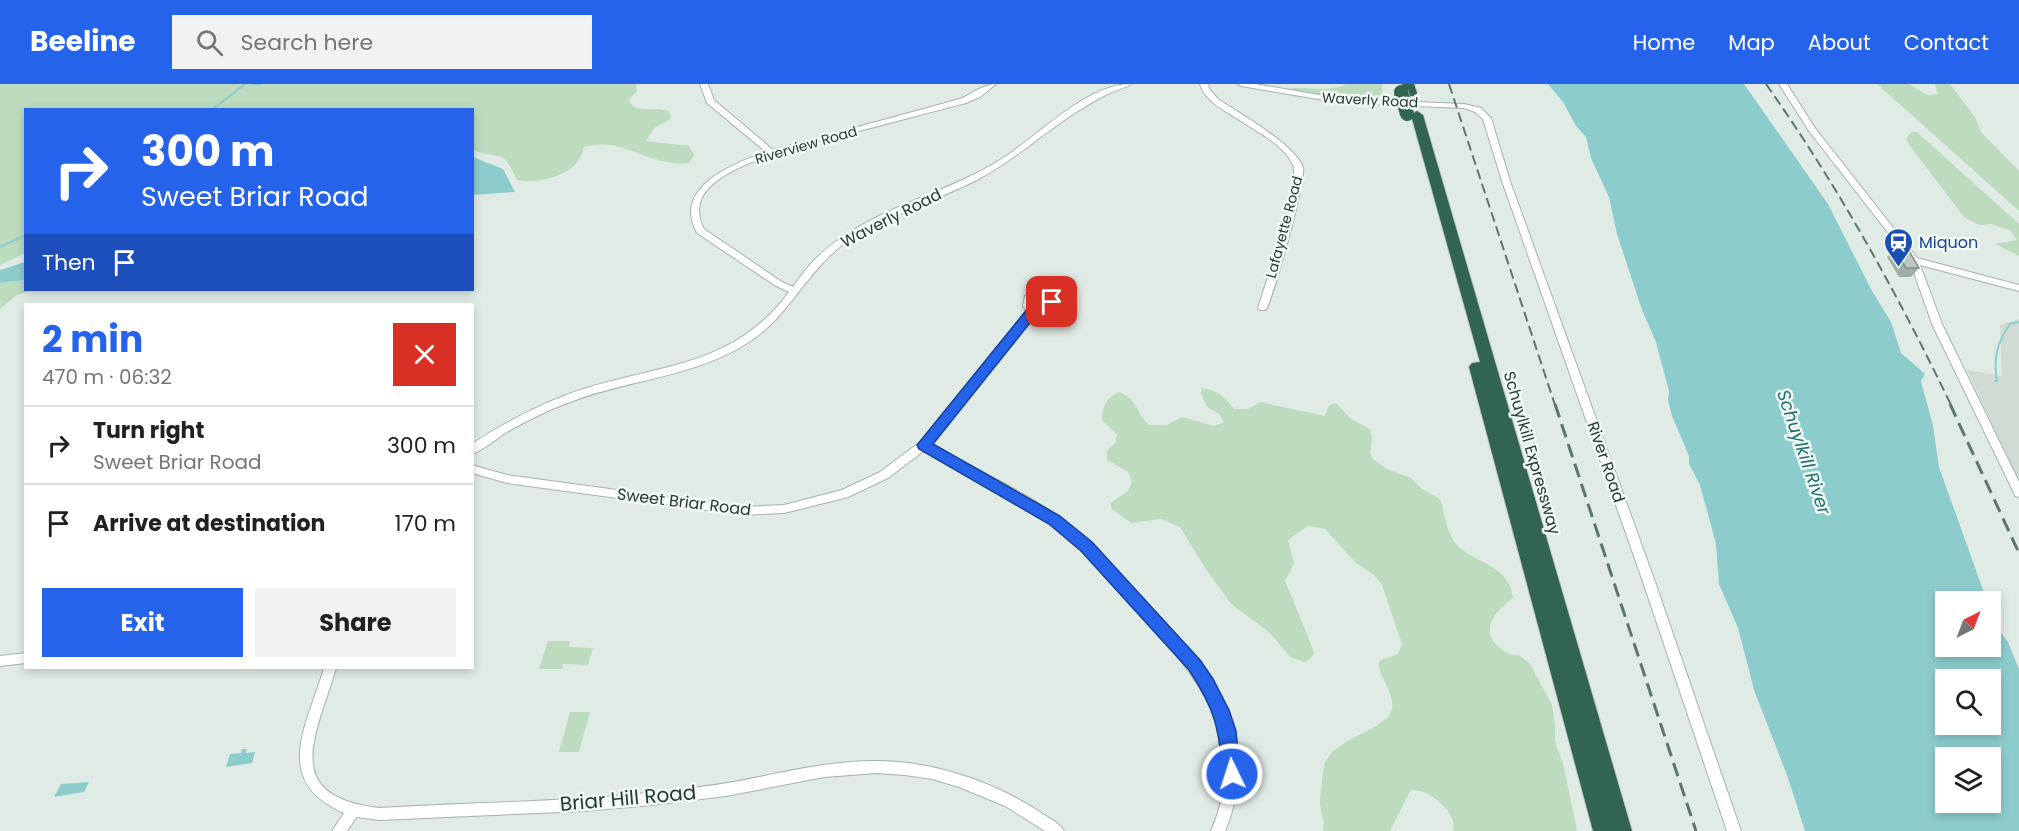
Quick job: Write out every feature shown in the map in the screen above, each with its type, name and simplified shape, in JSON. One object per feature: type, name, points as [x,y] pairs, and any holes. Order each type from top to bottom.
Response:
[{"type":"highway","name":"Schuylkill Expressway","points":[[1405,88],[1604,831]]},
{"type":"highway","name":"Schuylkill Expressway","points":[[1412,114],[1621,831]]},
{"type":"street","points":[[704,84],[710,101],[771,152]]},
{"type":"street","name":"Riverview Road","points":[[794,291],[779,284],[700,231],[694,217],[696,203],[710,183],[771,152],[963,101],[982,92],[992,84]]},
{"type":"street","name":"Waverly Road","points":[[474,449],[518,421],[567,399],[601,387],[691,365],[719,355],[745,340],[769,321],[811,267],[842,241],[885,218],[992,169],[1014,156],[1074,108],[1103,92],[1126,84]]},
{"type":"street","name":"Lafayette Road","points":[[1204,84],[1206,92],[1215,101],[1283,146],[1299,168],[1295,195],[1263,308]]},
{"type":"street","name":"Waverly Road","points":[[1241,84],[1342,101],[1464,106]]},
{"type":"street","points":[[1783,84],[1819,137],[1914,260],[1937,324],[2019,492]]},
{"type":"street","name":"River Road","points":[[1464,106],[1481,112],[1489,122],[1506,181],[1648,579],[1734,831]]},
{"type":"street","points":[[1914,260],[2019,288]]},
{"type":"street","name":"Sweet Briar Road","points":[[474,470],[507,479],[720,509],[764,511],[804,505],[852,491],[884,475],[924,445],[1033,310]]},
{"type":"street","points":[[924,445],[1048,516],[1071,532],[1195,665],[1221,710],[1231,753],[1229,798],[1225,817],[1218,831]]},
{"type":"street","points":[[0,661],[24,658]]},
{"type":"street","name":"Briar Hill Road","points":[[330,669],[307,739],[307,766],[311,777],[324,796],[354,811],[379,814],[650,799],[732,788],[826,770],[876,767],[910,769],[955,778],[1011,800],[1057,831]]},
{"type":"street","points":[[339,831],[354,811]]},
{"type":"shaded area","points":[[2019,319],[2019,482],[1967,370],[2002,376],[2000,325]]},
{"type":"green space","points":[[0,84],[636,84],[637,90],[629,100],[632,105],[641,109],[659,109],[670,112],[671,119],[654,128],[646,141],[689,146],[694,155],[689,163],[675,163],[661,161],[610,145],[597,145],[583,148],[575,165],[558,176],[526,181],[517,180],[504,158],[474,150],[474,108],[24,108],[24,253],[0,265]]},
{"type":"green space","points":[[1348,84],[1382,84],[1382,92],[1379,98],[1371,99],[1296,93],[1286,90],[1292,88],[1322,89]]},
{"type":"green space","points":[[1877,84],[1909,84],[1927,95],[1938,94],[1935,84],[1950,84],[1975,117],[1981,132],[2019,171],[2019,211]]},
{"type":"green space","points":[[1911,132],[1917,132],[2019,224],[2019,256],[1995,244],[2017,240],[2010,230],[1991,224],[1979,225],[1964,217],[1906,139]]},
{"type":"green space","points":[[24,280],[24,291],[30,291],[17,295],[0,309],[0,283]]},
{"type":"green space","points":[[1202,388],[1221,395],[1234,409],[1248,409],[1260,402],[1325,416],[1329,405],[1336,403],[1351,419],[1370,429],[1372,437],[1370,453],[1373,459],[1387,469],[1411,478],[1422,489],[1440,499],[1450,533],[1458,546],[1496,569],[1510,586],[1513,598],[1500,609],[1491,622],[1490,635],[1501,649],[1510,654],[1519,655],[1530,664],[1552,705],[1555,741],[1564,767],[1577,831],[1453,831],[1454,824],[1451,816],[1440,802],[1417,790],[1410,791],[1390,831],[1323,831],[1320,804],[1325,763],[1330,754],[1339,747],[1389,716],[1392,709],[1391,696],[1381,673],[1379,661],[1398,654],[1402,644],[1382,585],[1374,575],[1356,563],[1325,529],[1308,526],[1288,540],[1294,563],[1285,581],[1314,653],[1304,662],[1290,657],[1269,632],[1231,604],[1180,527],[1161,519],[1131,523],[1112,509],[1110,503],[1128,491],[1132,482],[1128,472],[1107,460],[1107,451],[1115,443],[1117,434],[1102,421],[1104,407],[1108,400],[1119,392],[1125,395],[1134,403],[1149,425],[1167,425],[1182,417],[1214,426],[1224,422],[1219,414],[1207,407],[1201,393]]},
{"type":"green space","points":[[548,641],[570,641],[569,647],[593,648],[588,665],[563,664],[562,669],[539,669]]},
{"type":"green space","points":[[570,712],[590,712],[579,752],[559,752]]},
{"type":"water","name":"Schuylkill River","points":[[1548,84],[1744,84],[1828,204],[1872,291],[1891,322],[1901,353],[1925,374],[1921,381],[1933,426],[1939,467],[1983,591],[1935,591],[1935,657],[2001,657],[2001,633],[2008,642],[2019,669],[2019,831],[1805,831],[1787,775],[1754,690],[1738,628],[1719,584],[1716,544],[1700,485],[1689,464],[1689,456],[1672,416],[1668,400],[1669,391],[1656,342],[1642,310],[1617,234],[1609,197],[1591,158],[1586,137],[1576,126],[1563,102]]},
{"type":"water","points":[[474,157],[503,169],[515,192],[474,195]]},
{"type":"water","points":[[24,262],[24,280],[0,283],[0,270]]},
{"type":"water","points":[[242,749],[247,749],[246,753],[255,752],[252,763],[226,767],[230,754],[241,753]]},
{"type":"water","points":[[89,782],[84,792],[54,797],[61,784]]},
{"type":"building","points":[[1894,248],[1908,249],[1919,268],[1906,268]]},
{"type":"waterway","points":[[215,108],[245,84]]},
{"type":"waterway","points":[[253,84],[261,84]]},
{"type":"waterway","points":[[0,247],[24,236]]},
{"type":"waterway","points":[[1995,381],[1997,381],[1996,358],[1999,344],[2010,324],[2019,322]]},
{"type":"railway","points":[[1449,84],[1555,405]]},
{"type":"railway","points":[[1766,84],[1842,201],[1909,322],[1951,405]]},
{"type":"railway","points":[[1555,404],[1696,831]]},
{"type":"railway","points":[[1950,404],[2019,553]]},
{"type":"place","name":"Miquon","points":[[1898,268]]},
{"type":"route","points":[[1052,302],[1048,309],[1033,310],[924,445],[1054,520],[1087,546],[1195,665],[1208,684],[1221,710],[1227,731],[1232,774]]}]
